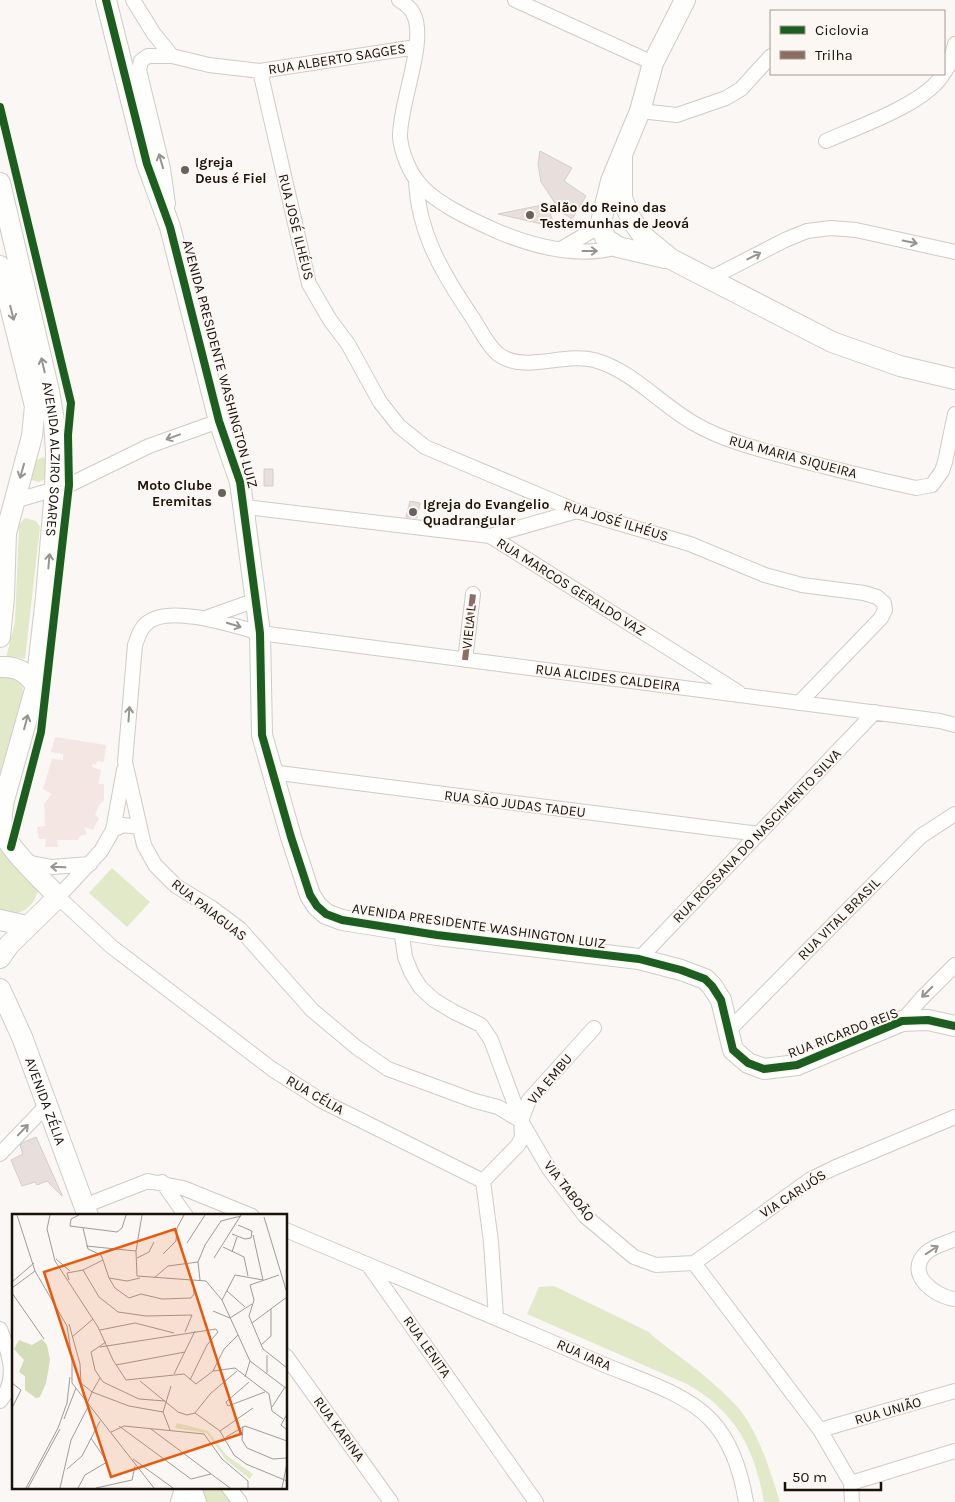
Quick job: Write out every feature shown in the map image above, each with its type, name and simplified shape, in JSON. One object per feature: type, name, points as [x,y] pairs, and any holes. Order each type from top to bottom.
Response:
[{"type":"main road","name":"AVENIDA PRESIDENTE WASHINGTON LUIZ","points":[[106,0],[147,164],[170,227],[219,421],[240,482],[260,633],[262,735],[271,772],[310,895],[317,906],[326,914],[342,920],[639,959],[681,970],[705,979]]},
{"type":"main road","points":[[685,0],[653,63],[640,111],[611,181],[600,226],[606,239],[618,248],[671,259],[832,342],[861,354],[900,366],[955,379]]},
{"type":"main road","points":[[622,155],[622,198],[633,223],[671,259]]},
{"type":"main road","name":"AVENIDA ALZIRO SOARES","points":[[0,183],[49,391],[54,421],[55,490],[36,686],[14,769]]},
{"type":"main road","points":[[600,226],[614,216],[633,223]]},
{"type":"main road","points":[[618,248],[633,223]]},
{"type":"main road","name":"AVENIDA ALZIRO SOARES","points":[[0,266],[35,406],[32,436],[6,533],[4,597],[0,637]]},
{"type":"main road","points":[[0,667],[10,666],[20,669],[28,674],[36,686]]},
{"type":"main road","points":[[0,788],[14,769]]},
{"type":"main road","points":[[0,958],[27,926],[58,897],[11,847],[3,833],[1,818],[4,800],[14,769]]},
{"type":"main road","points":[[0,920],[27,926]]},
{"type":"main road","name":"RUA RICARDO REIS","points":[[705,979],[721,1000],[733,1050],[748,1062],[764,1069],[780,1069],[817,1058],[902,1021],[928,1020],[955,1026]]},
{"type":"main road","name":"AVENIDA ZÉLIA","points":[[0,989],[22,1037],[86,1211]]},
{"type":"main road","points":[[192,1490],[196,1502]]},
{"type":"street","points":[[133,0],[154,34],[172,56]]},
{"type":"street","points":[[399,0],[414,13],[416,46],[402,114],[400,138],[405,156],[416,180],[433,196],[486,226],[525,242],[562,249],[598,251],[618,248]]},
{"type":"street","points":[[515,0],[653,63]]},
{"type":"street","points":[[945,70],[955,44]]},
{"type":"street","name":"RUA ALBERTO SAGGES","points":[[170,227],[163,169],[141,83],[139,70],[141,61],[148,56],[172,56],[209,65],[260,71],[416,46]]},
{"type":"street","points":[[640,111],[677,115],[726,98],[741,89],[770,57]]},
{"type":"street","name":"RUA JOSÉ ILHÉUS","points":[[260,71],[309,284],[330,320],[348,344],[380,402],[399,426],[425,447],[577,511],[690,544],[765,575],[802,586],[864,593],[878,597],[884,603],[885,610],[881,618],[799,703]]},
{"type":"street","points":[[826,141],[903,107],[924,93],[942,75]]},
{"type":"street","name":"RUA MARIA SIQUEIRA","points":[[416,180],[419,214],[424,231],[437,260],[456,294],[487,340],[496,352],[507,360],[524,362],[581,357],[594,360],[625,374],[695,424],[722,437],[802,461],[916,488],[932,485],[942,471],[955,414]]},
{"type":"street","points":[[562,249],[600,226]]},
{"type":"street","points":[[711,278],[785,240],[807,231],[831,228],[856,230],[955,252]]},
{"type":"street","points":[[14,501],[55,490],[149,446],[219,421]]},
{"type":"street","name":"RUA MARCOS GERALDO VAZ","points":[[244,507],[490,536],[743,696]]},
{"type":"street","points":[[490,536],[577,511]]},
{"type":"street","name":"VIELA L","points":[[465,660],[473,594]]},
{"type":"street","name":"RUA PAIAGUAS","points":[[208,617],[256,600]]},
{"type":"street","name":"RUA PAIAGUAS","points":[[260,633],[208,617],[155,618],[146,623],[140,632],[133,664],[125,762],[144,845],[155,865],[176,886],[212,908],[240,929],[312,1010],[356,1047],[388,1068],[498,1107],[521,1120]]},
{"type":"street","name":"RUA ALCIDES CALDEIRA","points":[[260,633],[875,712],[955,725]]},
{"type":"street","points":[[675,687],[681,684],[689,669],[684,658]]},
{"type":"street","name":"RUA ROSSANA DO NASCIMENTO SILVA","points":[[639,959],[875,712]]},
{"type":"street","points":[[58,897],[101,851],[113,830],[125,762]]},
{"type":"street","name":"RUA SÃO JUDAS TADEU","points":[[271,772],[759,834]]},
{"type":"street","name":"RUA VITAL BRASIL","points":[[728,1031],[921,836],[955,814]]},
{"type":"street","points":[[113,830],[123,825],[139,827]]},
{"type":"street","points":[[26,862],[52,867],[90,864]]},
{"type":"street","name":"RUA CÉLIA","points":[[58,897],[112,947],[272,1069],[322,1101],[483,1181]]},
{"type":"street","name":"VIA TABOÃO","points":[[401,929],[405,957],[410,972],[420,987],[447,1008],[481,1025],[491,1040],[521,1120],[549,1169],[585,1216],[634,1257],[656,1265],[694,1262]]},
{"type":"street","points":[[902,1021],[955,965]]},
{"type":"street","name":"VIA EMBU","points":[[483,1181],[518,1145],[522,1137],[521,1120],[529,1100],[594,1028]]},
{"type":"street","points":[[0,1154],[46,1106]]},
{"type":"street","name":"VIA CARIJÓS","points":[[694,1262],[811,1179],[955,1117]]},
{"type":"street","points":[[86,1211],[133,1185],[148,1181],[162,1182],[200,1193],[247,1214]]},
{"type":"street","points":[[483,1181],[491,1242],[496,1317]]},
{"type":"street","points":[[162,1182],[185,1214]]},
{"type":"street","points":[[288,1231],[369,1265]]},
{"type":"street","points":[[955,1239],[926,1252],[920,1261],[918,1271],[926,1286],[937,1295],[955,1299]]},
{"type":"street","points":[[694,1262],[820,1430],[851,1483],[852,1502]]},
{"type":"street","name":"RUA IARA","points":[[369,1265],[496,1317],[687,1401],[710,1419],[725,1437],[734,1456],[746,1502]]},
{"type":"street","name":"RUA LENITA","points":[[369,1265],[536,1502]]},
{"type":"street","points":[[0,1329],[12,1373],[7,1393],[0,1401]]},
{"type":"street","name":"RUA KARINA","points":[[288,1359],[391,1502]]},
{"type":"street","name":"RUA UNIÃO","points":[[820,1430],[955,1391]]},
{"type":"street","points":[[851,1483],[955,1451]]},
{"type":"street","points":[[231,1490],[240,1502]]},
{"type":"shaded area","points":[[55,737],[106,745],[104,762],[97,761],[96,765],[93,763],[92,767],[101,770],[98,784],[104,784],[104,800],[99,805],[95,815],[99,818],[93,830],[84,827],[87,834],[80,836],[78,840],[57,840],[58,847],[45,847],[46,839],[39,839],[37,827],[45,826],[44,804],[52,794],[43,789],[52,759],[63,760],[63,754],[51,752]]},
{"type":"green space","points":[[43,457],[47,461],[44,480],[38,482],[32,480],[31,474],[37,460]]},
{"type":"green space","points":[[25,518],[36,521],[40,527],[25,659],[6,658],[15,622],[19,525]]},
{"type":"green space","points":[[11,676],[22,683],[23,693],[0,774],[0,677]]},
{"type":"green space","points":[[0,846],[7,858],[17,864],[38,890],[33,902],[24,911],[18,913],[12,914],[0,909]]},
{"type":"green space","points":[[112,868],[150,902],[127,927],[89,893]]},
{"type":"green space","points":[[554,1286],[649,1332],[725,1394],[740,1410],[753,1431],[764,1454],[780,1502],[764,1502],[755,1465],[740,1433],[718,1406],[704,1395],[687,1384],[527,1314],[539,1287]]},
{"type":"green space","points":[[198,1490],[224,1490],[233,1502],[202,1502]]},
{"type":"building","points":[[540,151],[572,168],[564,181],[586,196],[572,219],[550,204],[555,203],[541,182],[538,164]]},
{"type":"building","name":"Salão do Reino das Testemunhas de Jeová","points":[[547,204],[555,227],[498,214]]},
{"type":"building","points":[[264,469],[273,469],[273,486],[264,486]]},
{"type":"building","name":"Igreja do Evangelio Quadrangular","points":[[410,501],[420,503],[417,518],[406,517]]},
{"type":"building","points":[[36,1137],[62,1196],[47,1181],[37,1185],[35,1182],[22,1186],[11,1160],[23,1154],[20,1145]]},
{"type":"marked path","points":[[465,660],[473,594]]},
{"type":"cycle path","points":[[106,0],[147,164],[170,227],[219,421],[240,482],[260,633],[262,735],[291,837],[310,895],[317,906],[326,914],[342,920],[437,935],[639,959],[681,970],[705,979],[712,986],[721,1000],[733,1050],[748,1063],[764,1069],[797,1065],[902,1021],[928,1020],[955,1026]]},
{"type":"cycle path","points":[[0,107],[71,403],[68,435],[69,485],[41,732],[11,847]]},
{"type":"place","name":"Igreja Deus é Fiel","points":[[185,170]]},
{"type":"place","name":"Salão do Reino das Testemunhas de Jeová","points":[[530,215]]},
{"type":"place","name":"Moto Clube Eremitas","points":[[222,493]]},
{"type":"place","name":"Igreja do Evangelio Quadrangular","points":[[413,512]]}]
